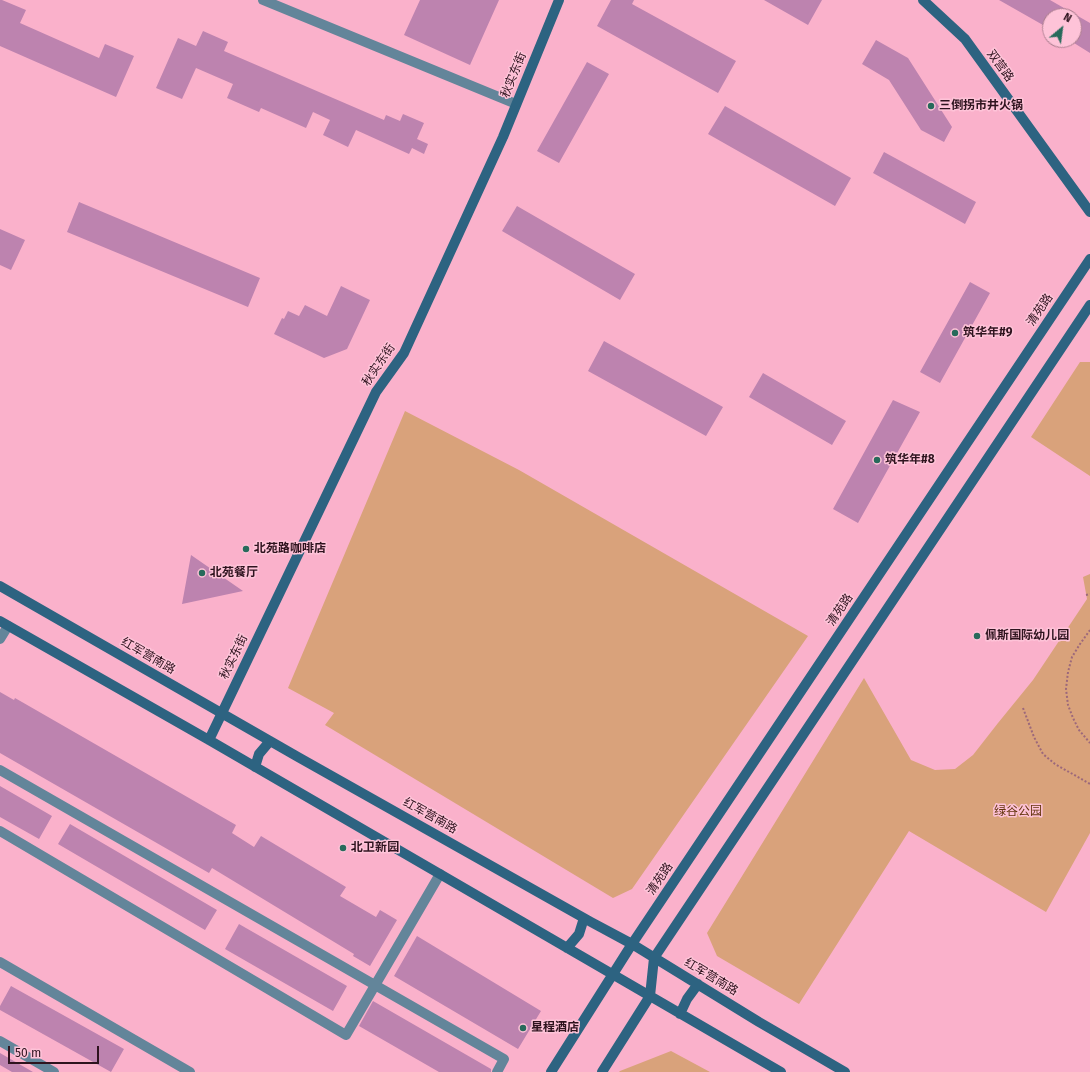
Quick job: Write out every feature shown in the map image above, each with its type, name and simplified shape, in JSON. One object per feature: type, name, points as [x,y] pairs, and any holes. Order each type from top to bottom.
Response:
[{"type":"main road","name":"秋实东街","points":[[209,740],[376,392],[404,353],[503,137],[559,0]]},
{"type":"main road","name":"双营路","points":[[922,0],[965,39],[1090,212]]},
{"type":"main road","name":"清苑路","points":[[551,1072],[612,974],[1090,259]]},
{"type":"main road","points":[[602,1072],[650,996],[654,958],[1090,305]]},
{"type":"main road","name":"红军营南路","points":[[0,586],[270,741],[632,944],[845,1072]]},
{"type":"main road","points":[[4,623],[209,740],[780,1072]]},
{"type":"main road","points":[[255,767],[259,754],[270,741]]},
{"type":"main road","points":[[567,948],[580,934],[584,918]]},
{"type":"main road","points":[[680,1014],[687,999],[698,984]]},
{"type":"street","points":[[263,0],[516,104]]},
{"type":"street","points":[[0,639],[4,623]]},
{"type":"street","points":[[0,770],[504,1059],[497,1072]]},
{"type":"street","points":[[0,831],[346,1036],[440,874]]},
{"type":"street","points":[[0,962],[190,1072]]},
{"type":"street","points":[[0,1041],[54,1072]]},
{"type":"path","points":[[1090,630],[1072,657],[1066,689],[1068,705],[1073,718],[1079,730],[1090,743]]},
{"type":"path","points":[[1023,708],[1034,737],[1043,754],[1054,764],[1090,784]]},
{"type":"green space","points":[[1080,362],[1090,362],[1090,476],[1031,437]]},
{"type":"green space","points":[[405,411],[519,470],[808,636],[632,889],[613,898],[325,725],[334,713],[288,688]]},
{"type":"green space","name":"绿谷公园","points":[[1090,574],[1090,833],[1046,912],[909,831],[799,1004],[717,956],[707,933],[864,678],[911,760],[935,770],[955,769],[973,755],[1033,680],[1087,599],[1083,577]]},
{"type":"green space","points":[[671,1051],[710,1072],[619,1072],[620,1071]]},
{"type":"building","points":[[0,0],[26,10],[20,23],[99,58],[105,44],[134,56],[116,97],[0,46]]},
{"type":"building","points":[[420,0],[499,0],[470,65],[404,35]]},
{"type":"building","points":[[611,0],[634,0],[632,4],[736,61],[718,93],[597,26]]},
{"type":"building","points":[[764,0],[822,0],[808,25]]},
{"type":"building","points":[[999,0],[1050,0],[1064,8],[1042,8],[1042,24]]},
{"type":"building","points":[[1082,18],[1090,23],[1090,53],[1082,48]]},
{"type":"building","points":[[203,31],[228,42],[224,51],[384,120],[386,115],[400,121],[403,114],[424,123],[417,139],[428,144],[424,154],[412,148],[409,154],[356,130],[348,147],[323,135],[330,120],[313,112],[306,128],[261,108],[259,112],[227,98],[233,84],[196,68],[182,99],[156,88],[178,38],[196,46]]},
{"type":"building","points":[[876,40],[908,58],[952,127],[944,142],[921,130],[889,80],[862,64]]},
{"type":"building","points":[[587,62],[609,74],[559,163],[537,151]]},
{"type":"building","points":[[725,106],[851,178],[835,206],[708,134]]},
{"type":"building","points":[[884,152],[976,202],[965,224],[873,173]]},
{"type":"building","points":[[79,202],[260,278],[248,307],[67,232]]},
{"type":"building","points":[[517,206],[635,274],[620,300],[502,231]]},
{"type":"building","points":[[0,229],[25,240],[11,270],[0,265]]},
{"type":"building","name":"筑华年#9","points":[[970,282],[990,293],[940,383],[920,372]]},
{"type":"building","points":[[341,286],[370,300],[347,349],[324,358],[274,334],[282,318],[284,319],[288,311],[299,316],[305,305],[327,316]]},
{"type":"building","points":[[604,341],[723,407],[706,436],[588,371]]},
{"type":"building","points":[[763,373],[846,421],[832,445],[749,397]]},
{"type":"building","name":"筑华年#8","points":[[893,400],[920,412],[858,523],[833,509]]},
{"type":"building","name":"北苑餐厅","points":[[191,555],[243,591],[182,604]]},
{"type":"building","points":[[0,692],[14,700],[15,698],[236,825],[232,833],[254,847],[261,836],[346,887],[340,896],[376,917],[380,910],[397,920],[370,966],[353,956],[354,954],[212,868],[209,873],[0,753]]},
{"type":"building","points":[[0,786],[52,816],[39,839],[0,817]]},
{"type":"building","points":[[70,824],[217,910],[205,930],[58,844]]},
{"type":"building","points":[[239,924],[347,986],[333,1011],[225,949]]},
{"type":"building","points":[[417,936],[541,1011],[518,1049],[394,976]]},
{"type":"building","points":[[11,986],[124,1049],[111,1072],[0,1010],[0,1006]]},
{"type":"building","points":[[373,1001],[491,1069],[491,1072],[439,1072],[359,1026]]},
{"type":"building","points":[[0,1053],[33,1072],[12,1072],[0,1065]]},
{"type":"place","name":"三倒拐市井火锅","points":[[931,106]]},
{"type":"place","name":"筑华年#9","points":[[955,333]]},
{"type":"place","name":"筑华年#8","points":[[877,460]]},
{"type":"place","name":"北苑路咖啡店","points":[[246,549]]},
{"type":"place","name":"北苑餐厅","points":[[202,573]]},
{"type":"place","name":"佩斯国际幼儿园","points":[[977,636]]},
{"type":"place","name":"北卫新园","points":[[343,848]]},
{"type":"place","name":"星程酒店","points":[[523,1028]]}]
